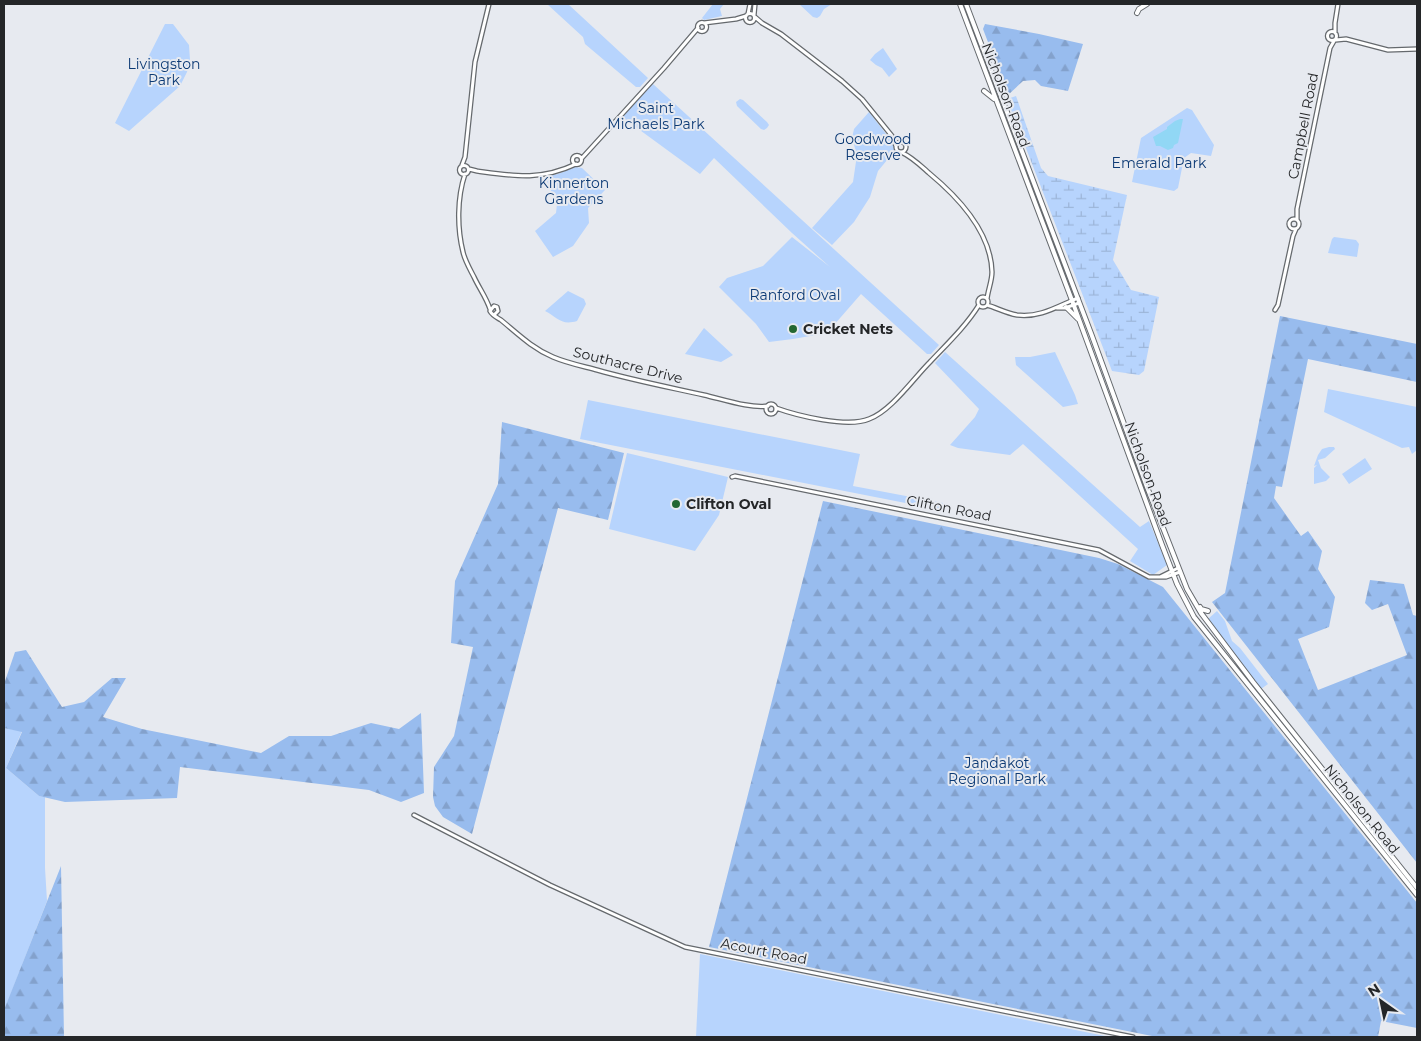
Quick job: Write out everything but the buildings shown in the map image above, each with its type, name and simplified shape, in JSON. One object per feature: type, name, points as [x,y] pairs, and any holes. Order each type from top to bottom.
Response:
[{"type":"main road","name":"Nicholson Road","points":[[959,4],[1073,303],[1150,513],[1185,601],[1194,617],[1417,895]]},
{"type":"main road","name":"Nicholson Road","points":[[966,4],[1187,589],[1201,613],[1258,689],[1417,888]]},
{"type":"main road","points":[[1137,13],[1139,9],[1147,4]]},
{"type":"main road","points":[[984,91],[997,102]]},
{"type":"main road","points":[[1066,308],[1075,315],[1080,323]]},
{"type":"main road","points":[[1187,589],[1201,609],[1208,612]]},
{"type":"street","name":"Southacre Drive","points":[[490,4],[475,62],[459,220],[463,253],[475,280],[492,308],[490,313],[536,348],[553,357],[618,376],[759,407],[770,414],[776,410],[840,423],[863,421],[874,417],[892,404],[973,314],[983,306]]},
{"type":"street","points":[[747,21],[750,4]]},
{"type":"street","points":[[754,21],[755,4]]},
{"type":"street","name":"Campbell Road","points":[[1330,48],[1335,40],[1338,4]]},
{"type":"street","points":[[736,20],[750,13],[762,23],[781,34],[842,81],[862,99],[892,136],[904,144],[910,156],[951,192],[980,232],[986,245],[992,272],[988,289],[988,300],[983,306]]},
{"type":"street","points":[[465,170],[532,176],[550,173],[581,163],[581,157],[699,30],[699,24],[736,20],[762,23]]},
{"type":"street","points":[[704,23],[707,27]]},
{"type":"street","points":[[699,30],[705,31],[707,27],[714,23]]},
{"type":"street","name":"Campbell Road","points":[[1275,310],[1278,305],[1293,236],[1300,224],[1297,220],[1298,209],[1330,48],[1328,36],[1335,23]]},
{"type":"street","points":[[1330,32],[1346,40]]},
{"type":"street","points":[[1329,39],[1346,40],[1388,50],[1417,48]]},
{"type":"street","points":[[892,136],[897,150],[910,156]]},
{"type":"street","points":[[896,146],[900,142]]},
{"type":"street","points":[[901,152],[905,149]]},
{"type":"street","points":[[566,168],[575,156],[581,157]]},
{"type":"street","points":[[573,160],[576,164]]},
{"type":"street","name":"Campbell Road","points":[[1293,236],[1289,223],[1298,209]]},
{"type":"street","points":[[1292,219],[1297,220]]},
{"type":"street","points":[[1291,228],[1296,229]]},
{"type":"street","points":[[983,306],[979,300],[988,289]]},
{"type":"street","points":[[982,297],[995,307]]},
{"type":"street","points":[[1057,308],[1066,308],[1078,300]]},
{"type":"street","points":[[983,306],[995,307],[1010,313],[1027,316],[1073,303]]},
{"type":"street","name":"Southacre Drive","points":[[492,308],[496,307],[502,322]]},
{"type":"street","points":[[494,315],[498,311]]},
{"type":"street","name":"Southacre Drive","points":[[759,407],[773,404],[776,410]]},
{"type":"street","points":[[767,411],[768,406]]},
{"type":"street","name":"Clifton Road","points":[[732,477],[735,476],[1099,550],[1149,577],[1166,577],[1179,570]]},
{"type":"street","name":"Acourt Road","points":[[414,815],[550,885],[685,947],[1133,1037]]},
{"type":"green space","points":[[547,4],[568,4],[648,78],[640,87],[636,87],[585,44],[583,37]]},
{"type":"green space","points":[[713,4],[724,4],[720,9],[722,16],[704,20],[702,18]]},
{"type":"green space","points":[[799,4],[832,4],[824,9],[817,18],[813,17]]},
{"type":"green space","name":"Livingston Park","points":[[165,24],[173,24],[189,45],[190,60],[187,72],[180,86],[129,131],[115,123]]},
{"type":"green space","points":[[985,24],[1083,44],[1068,91],[1041,86],[1035,80],[1023,81],[1008,95],[983,29]]},
{"type":"green space","points":[[883,48],[897,69],[889,77],[882,68],[870,60]]},
{"type":"green space","points":[[653,84],[939,345],[931,354],[927,354],[861,294],[827,333],[769,342],[756,324],[719,287],[727,278],[763,266],[792,237],[830,267],[714,158],[700,174],[622,117]]},
{"type":"green space","points":[[1016,96],[1041,168],[1048,176],[1127,195],[1113,260],[1131,290],[1159,297],[1144,371],[1139,375],[1112,371],[1007,99]]},
{"type":"green space","points":[[740,99],[767,122],[769,125],[767,128],[761,129],[737,106],[736,102]]},
{"type":"green space","name":"Emerald Park","points":[[1187,108],[1192,110],[1214,145],[1211,156],[1191,153],[1184,158],[1178,188],[1174,191],[1132,182],[1141,138]]},
{"type":"green space","name":"Goodwood Reserve","points":[[869,112],[897,148],[878,171],[870,197],[854,222],[832,245],[812,228],[853,182],[857,155],[852,138],[854,129]]},
{"type":"green space","name":"Kinnerton Gardens","points":[[575,167],[582,168],[605,190],[588,208],[589,223],[573,246],[553,257],[535,231],[556,213],[557,204],[545,177]]},
{"type":"green space","points":[[1334,237],[1356,240],[1359,244],[1357,257],[1328,253]]},
{"type":"green space","points":[[568,291],[584,299],[586,304],[577,321],[563,322],[545,311]]},
{"type":"green space","points":[[1280,316],[1417,344],[1417,382],[1308,359],[1282,487],[1276,486],[1274,498],[1301,536],[1308,531],[1322,551],[1318,569],[1335,597],[1329,627],[1298,639],[1318,690],[1407,655],[1388,604],[1372,610],[1365,603],[1370,580],[1404,584],[1413,615],[1417,616],[1417,863],[1212,602],[1225,593]]},
{"type":"green space","points":[[704,328],[733,355],[721,362],[685,354]]},
{"type":"green space","points":[[945,352],[1140,527],[1149,521],[1167,565],[1153,575],[1130,561],[1138,549],[1023,444],[1010,455],[958,448],[950,445],[975,417],[979,409],[935,363]]},
{"type":"green space","points":[[1055,352],[1078,404],[1063,407],[1016,365],[1015,357],[1030,357]]},
{"type":"green space","points":[[1328,389],[1417,407],[1417,450],[1412,454],[1409,447],[1402,448],[1324,412]]},
{"type":"green space","points":[[588,400],[860,454],[853,486],[943,503],[941,510],[580,439]]},
{"type":"green space","points":[[502,422],[624,453],[608,520],[558,508],[472,834],[443,817],[435,806],[433,797],[434,767],[454,736],[473,647],[451,643],[455,581],[498,484]]},
{"type":"green space","points":[[1334,447],[1335,449],[1325,458],[1318,460],[1321,468],[1330,477],[1326,481],[1314,484],[1314,468],[1317,465],[1314,466],[1318,455],[1322,449]]},
{"type":"green space","points":[[627,453],[728,477],[719,515],[695,551],[609,529]]},
{"type":"green space","points":[[1365,458],[1372,469],[1349,484],[1342,474]]},
{"type":"green space","name":"Jandakot Regional Park","points":[[823,501],[1099,558],[1118,564],[1163,587],[1417,903],[1417,1028],[1381,1021],[1378,1037],[1157,1037],[709,947]]},
{"type":"green space","points":[[1217,611],[1225,621],[1232,641],[1240,648],[1268,684],[1261,689],[1208,619]]},
{"type":"green space","points":[[26,650],[62,707],[84,702],[112,678],[126,678],[103,717],[142,729],[261,753],[289,736],[331,736],[371,723],[399,729],[421,713],[424,793],[401,802],[369,790],[180,767],[177,798],[65,802],[39,796],[6,768],[22,732],[4,728],[4,684],[15,652]]},
{"type":"green space","points":[[4,728],[22,731],[6,768],[39,796],[45,797],[47,901],[4,1011]]},
{"type":"green space","points":[[61,866],[64,1037],[4,1037],[4,1010]]},
{"type":"green space","points":[[700,954],[1110,1037],[696,1037]]},
{"type":"shaded area","points":[[1180,119],[1183,119],[1178,143],[1168,150],[1156,146],[1153,137]]},
{"type":"place","name":"Cricket Nets","points":[[793,329]]},
{"type":"place","name":"Clifton Oval","points":[[676,504]]},
{"type":"park label","name":"Saint Michaels Park","points":[[656,116]]},
{"type":"park label","name":"Ranford Oval","points":[[795,295]]}]
